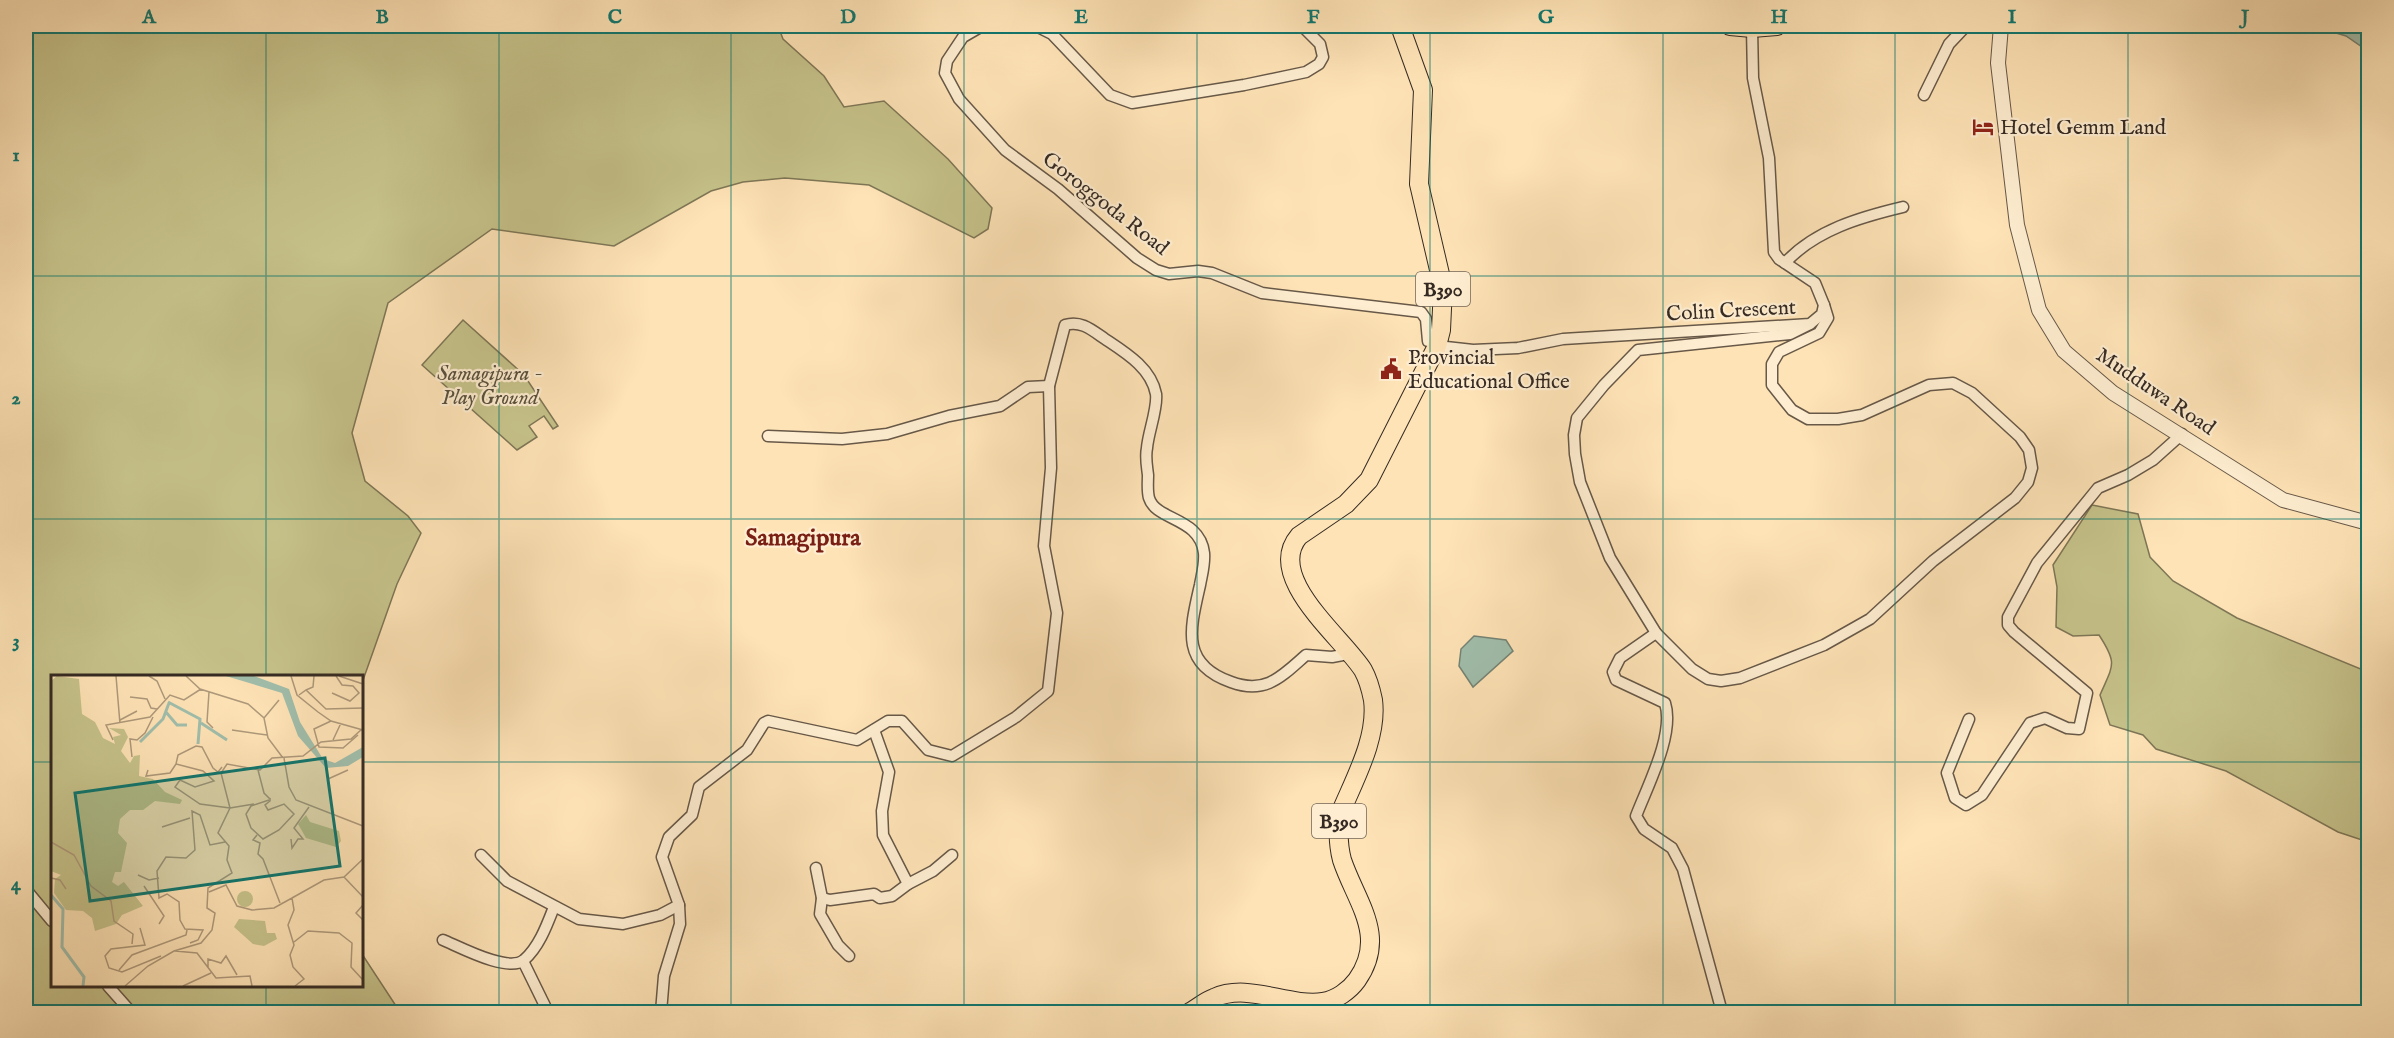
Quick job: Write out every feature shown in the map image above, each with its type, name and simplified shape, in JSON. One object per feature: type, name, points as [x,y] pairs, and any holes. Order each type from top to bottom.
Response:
[{"type":"main road","name":"B390","points":[[1190,1012],[1213,998],[1226,994],[1242,993],[1308,1003],[1325,1001],[1339,996],[1352,987],[1365,969],[1370,949],[1368,922],[1342,859],[1339,825],[1340,814],[1372,731],[1373,702],[1369,684],[1362,669],[1295,584],[1289,561],[1290,550],[1299,536],[1346,504],[1369,480],[1437,344],[1441,330],[1443,286],[1419,184],[1423,90],[1400,26]]},
{"type":"main road","points":[[1730,26],[1752,28],[1777,26]]},
{"type":"street","name":"Goroggoda Road","points":[[982,26],[963,37],[947,61],[945,74],[959,99],[1005,150],[1058,189],[1147,264],[1169,274],[1198,271],[1212,273],[1262,293],[1421,312],[1426,319],[1428,341],[1437,344]]},
{"type":"street","points":[[1036,26],[1052,34],[1110,94],[1132,103],[1244,85],[1306,72],[1319,64],[1323,57],[1320,44],[1302,26]]},
{"type":"street","points":[[1924,95],[1950,44],[1966,26]]},
{"type":"street","name":"Mudduwa Road","points":[[2001,26],[1998,63],[2017,225],[2039,310],[2064,351],[2089,375],[2113,393],[2283,500],[2368,523]]},
{"type":"street","points":[[1752,28],[1753,78],[1769,158],[1774,252],[1779,259],[1785,263],[1799,248],[1830,230],[1903,207]]},
{"type":"street","name":"Colin Crescent","points":[[1437,344],[1473,350],[1518,348],[1563,339],[1810,324],[1822,314],[1824,305],[1815,283],[1785,263]]},
{"type":"street","points":[[1810,324],[1790,334],[1638,350],[1604,385],[1577,418],[1574,444],[1581,482],[1610,558],[1656,633],[1692,669],[1708,679],[1721,681],[1740,678],[1824,645],[1870,619],[1933,561],[2015,498],[2028,482],[2032,468],[2029,450],[2020,437],[1972,393],[1953,383],[1929,385],[1862,415],[1838,420],[1808,419],[1792,410],[1772,385],[1773,363],[1779,352],[1819,333],[1828,318],[1824,305]]},
{"type":"street","points":[[660,1012],[664,976],[680,924],[679,905],[662,857],[669,837],[692,815],[699,787],[747,750],[764,723],[768,721],[857,740],[888,721],[902,721],[927,750],[952,756],[1016,717],[1048,692],[1057,613],[1044,546],[1051,468],[1049,386],[1065,325],[1074,322],[1083,324],[1126,352],[1148,374],[1156,396],[1146,450],[1149,499],[1157,510],[1185,524],[1195,533],[1204,551],[1204,566],[1194,610],[1192,647],[1200,664],[1215,676],[1242,686],[1265,686],[1276,681],[1306,655],[1332,657],[1348,654]]},
{"type":"street","points":[[768,436],[842,439],[887,434],[949,416],[1000,405],[1028,387],[1049,386]]},
{"type":"street","points":[[1969,719],[1947,772],[1955,798],[1966,805],[1982,795],[2030,723],[2045,718],[2067,728],[2079,729],[2086,693],[2014,632],[2008,625],[2008,617],[2037,563],[2087,499],[2098,488],[2128,475],[2152,460],[2181,434]]},
{"type":"street","points":[[1656,633],[1620,658],[1613,672],[1616,680],[1665,704],[1669,715],[1661,749],[1636,816],[1644,829],[1672,848],[1683,869],[1722,1012]]},
{"type":"street","points":[[874,730],[889,772],[882,811],[883,835],[908,884]]},
{"type":"street","points":[[481,855],[507,881],[579,919],[623,924],[660,915],[679,905]]},
{"type":"street","points":[[822,898],[830,900],[873,894],[880,898],[892,896],[908,884],[933,871],[952,855]]},
{"type":"street","points":[[816,868],[822,898],[820,914],[838,945],[849,956]]},
{"type":"street","points":[[26,886],[28,892],[51,920]]},
{"type":"street","points":[[443,940],[495,962],[523,961],[544,933],[554,907]]},
{"type":"street","points":[[523,961],[548,1012]]},
{"type":"street","points":[[109,987],[131,1012]]},
{"type":"green space","points":[[26,26],[778,26],[783,39],[824,76],[844,107],[884,101],[948,159],[992,208],[988,229],[974,238],[869,185],[785,178],[743,182],[711,191],[614,246],[492,229],[388,303],[352,433],[365,481],[408,516],[421,533],[397,584],[363,680],[363,675],[51,675],[51,987],[363,987],[363,956],[400,1012],[26,1012]]},
{"type":"green space","name":"Samagipura - Play Ground","points":[[463,320],[524,375],[558,426],[553,429],[544,416],[529,426],[537,437],[517,450],[422,365]]},
{"type":"green space","points":[[2092,505],[2138,514],[2150,557],[2173,581],[2237,618],[2368,672],[2368,842],[2338,832],[2226,771],[2156,749],[2143,735],[2110,725],[2100,695],[2112,665],[2109,652],[2099,635],[2073,636],[2056,627],[2057,587],[2053,565]]},
{"type":"shaded area","points":[[2313,26],[2368,26],[2368,51],[2346,36]]},
{"type":"shaded area","points":[[1474,636],[1506,640],[1513,651],[1473,687],[1459,666],[1461,649]]},
{"type":"place","name":"Hotel Gemm Land","points":[[1983,127]]},
{"type":"place","name":"Provincial Educational Office","points":[[1391,369]]},
{"type":"district","name":"Samagipura","points":[[803,537]]}]
